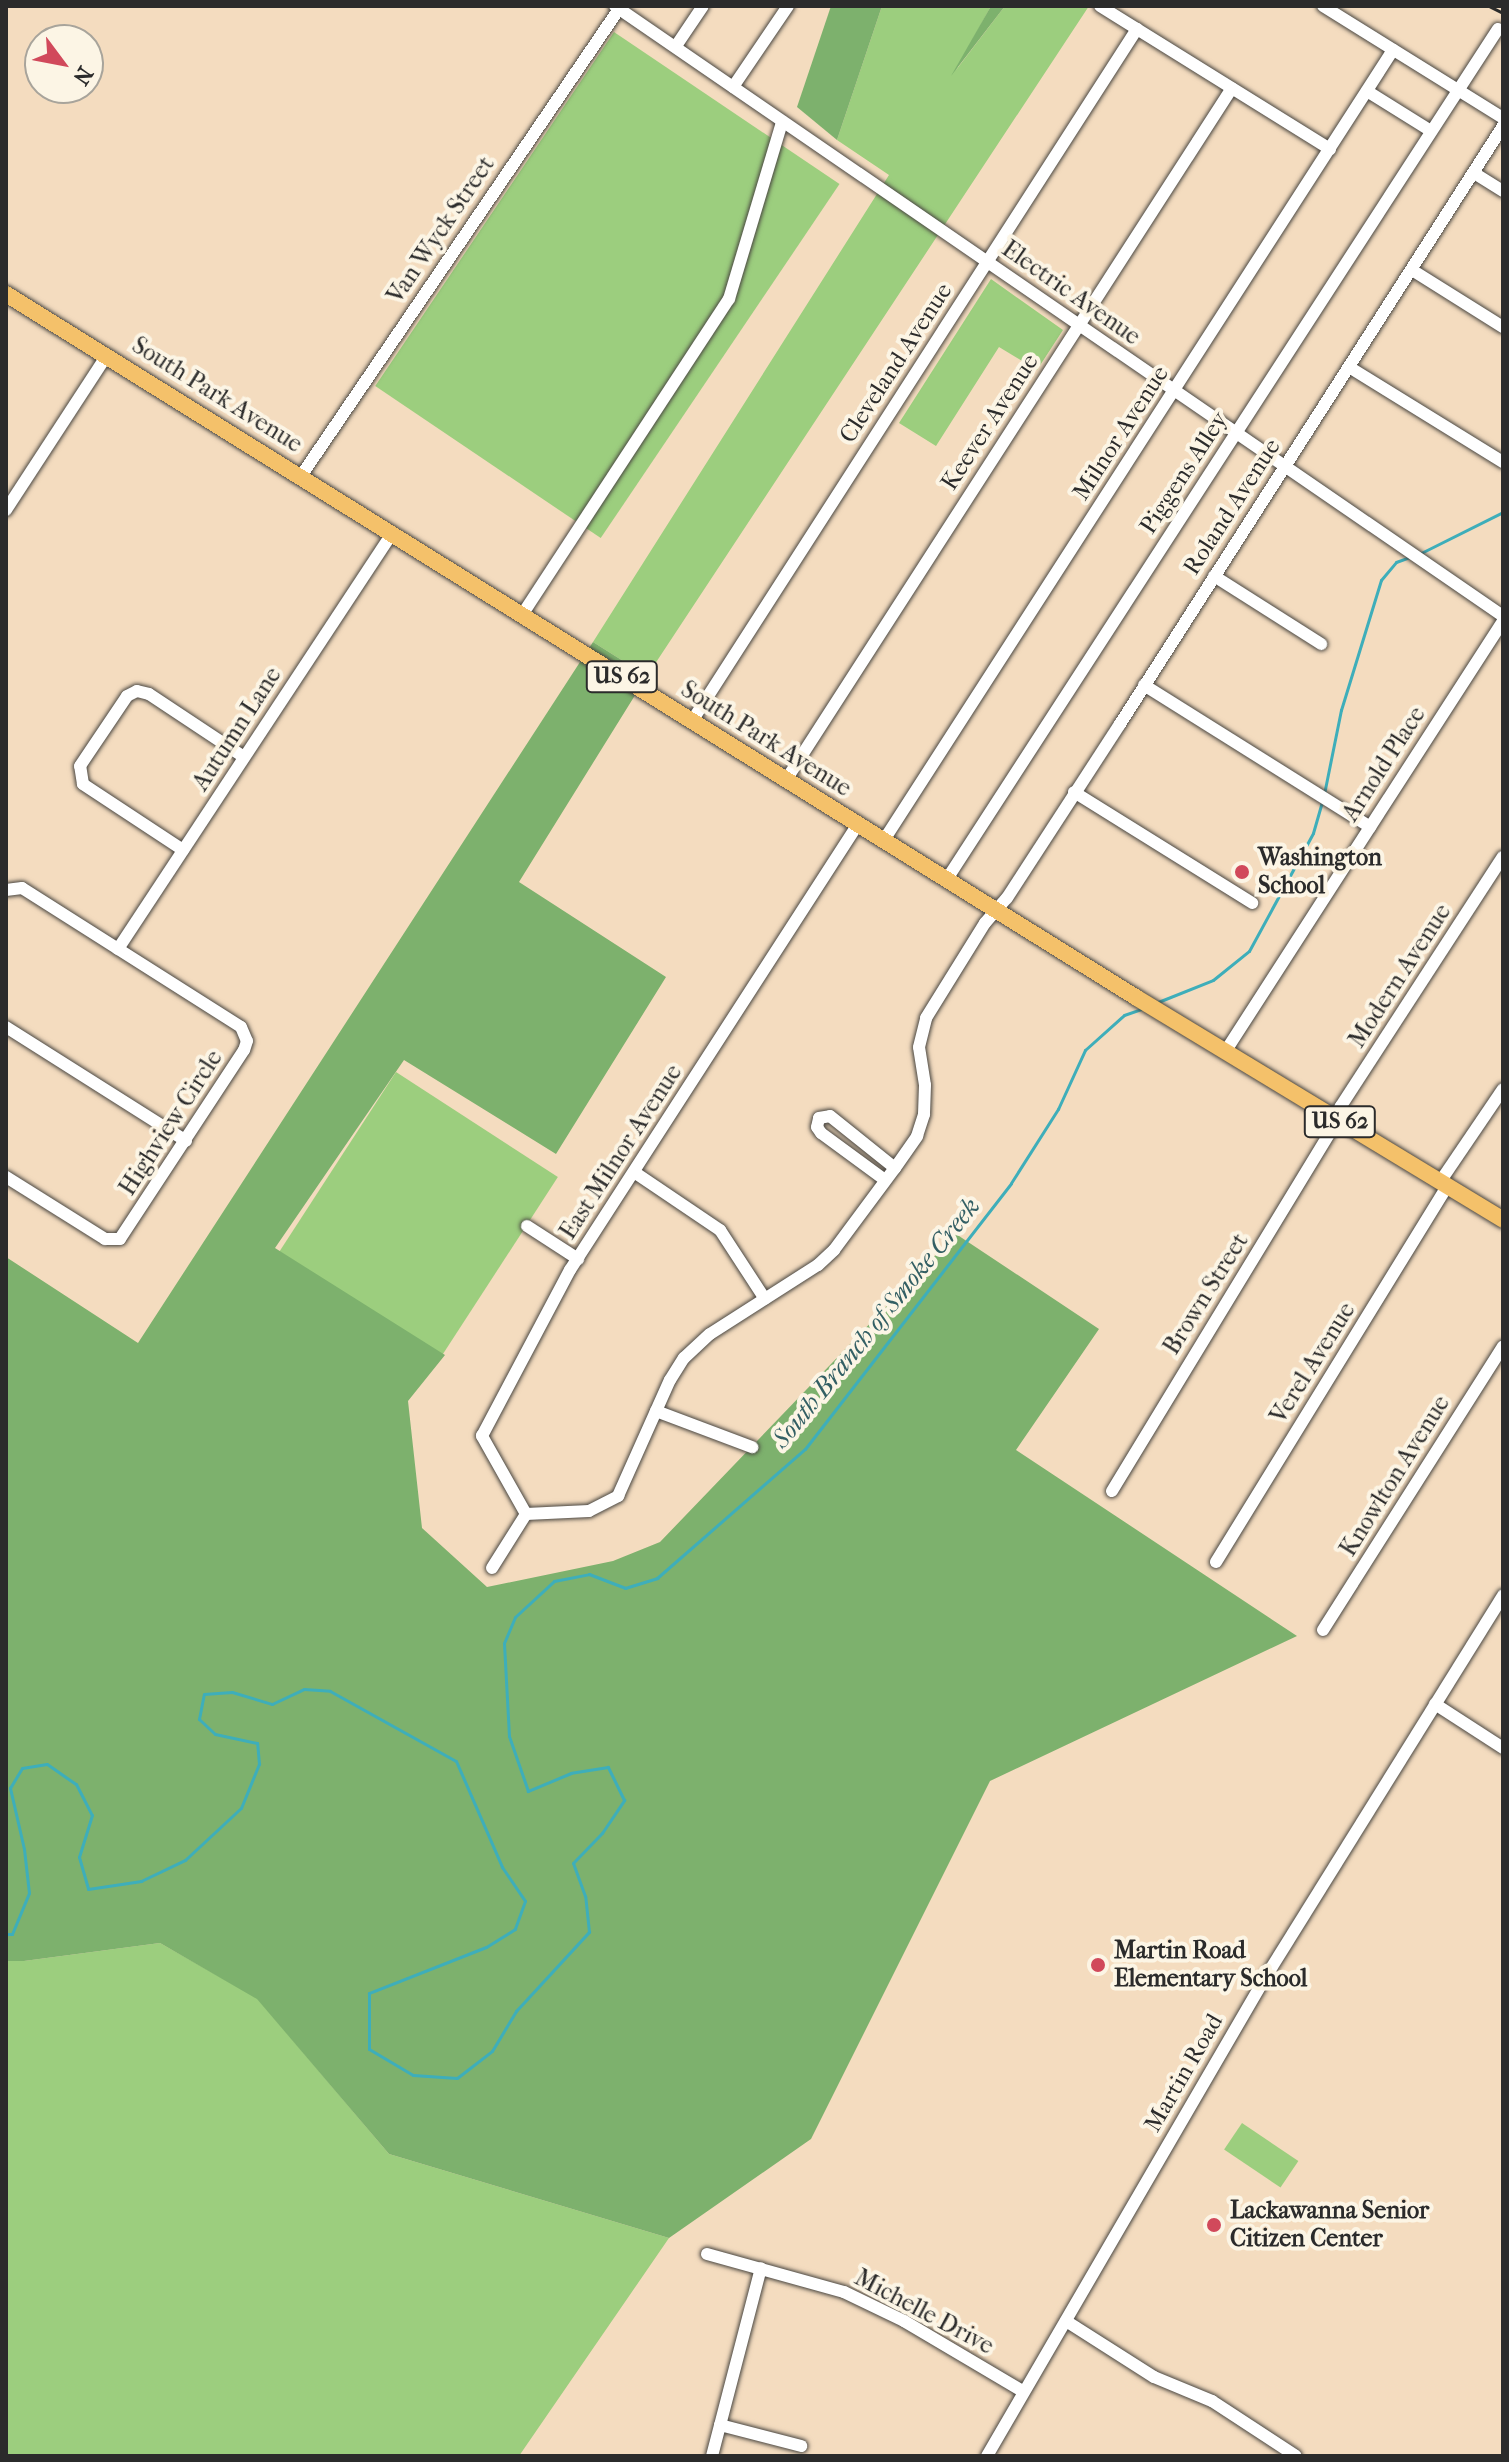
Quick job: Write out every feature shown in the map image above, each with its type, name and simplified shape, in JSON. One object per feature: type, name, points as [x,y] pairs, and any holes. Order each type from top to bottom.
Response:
[{"type":"main road","name":"South Park Avenue","points":[[6,294],[1177,1023],[1503,1220]]},
{"type":"street","points":[[676,46],[703,6]]},
{"type":"street","points":[[733,87],[788,6]]},
{"type":"street","points":[[1100,6],[1330,149]]},
{"type":"street","points":[[1323,6],[1503,118]]},
{"type":"street","name":"Electric Avenue","points":[[619,7],[1503,619]]},
{"type":"street","name":"Van Wyck Street","points":[[301,476],[619,7]]},
{"type":"street","name":"Cleveland Avenue","points":[[692,721],[1137,29]]},
{"type":"street","name":"Piggens Alley","points":[[947,879],[1498,29]]},
{"type":"street","name":"Milnor Avenue","points":[[884,840],[1393,50]]},
{"type":"street","name":"Keever Avenue","points":[[786,780],[1232,88]]},
{"type":"street","points":[[1367,91],[1431,131]]},
{"type":"street","points":[[522,615],[729,299],[782,122]]},
{"type":"street","name":"Roland Avenue","points":[[526,1514],[589,1511],[609,1503],[625,1487],[677,1369],[696,1345],[834,1250],[895,1168],[917,1136],[924,1114],[925,1085],[919,1047],[926,1018],[1503,126]]},
{"type":"street","points":[[1474,173],[1503,191]]},
{"type":"street","points":[[1412,270],[1503,327]]},
{"type":"street","points":[[6,510],[107,355]]},
{"type":"street","points":[[1349,367],[1503,462]]},
{"type":"street","name":"Autumn Lane","points":[[118,949],[392,533]]},
{"type":"street","points":[[1214,576],[1321,644]]},
{"type":"street","name":"Arnold Place","points":[[1225,1052],[1503,619]]},
{"type":"street","points":[[1144,685],[1370,827]]},
{"type":"street","points":[[183,850],[83,784],[80,766],[127,696],[137,691],[149,694],[244,757]]},
{"type":"street","points":[[1074,792],[1252,903]]},
{"type":"street","name":"East Milnor Avenue","points":[[526,1514],[482,1436],[578,1259],[858,824]]},
{"type":"street","name":"Modern Avenue","points":[[1336,1119],[1503,857]]},
{"type":"street","name":"Highview Circle","points":[[6,890],[22,888],[245,1033],[244,1050],[125,1235],[114,1241],[105,1239],[6,1177]]},
{"type":"street","points":[[6,1027],[186,1141]]},
{"type":"street","name":"Verel Avenue","points":[[1216,1562],[1503,1089]]},
{"type":"street","points":[[885,1180],[821,1133],[817,1127],[819,1118],[830,1116],[895,1168]]},
{"type":"street","name":"Brown Street","points":[[1112,1491],[1336,1119]]},
{"type":"street","points":[[634,1172],[707,1218],[720,1230],[765,1299]]},
{"type":"street","points":[[527,1226],[578,1259]]},
{"type":"street","name":"Knowlton Avenue","points":[[1323,1630],[1503,1346]]},
{"type":"street","points":[[656,1411],[752,1447]]},
{"type":"street","points":[[492,1568],[526,1514]]},
{"type":"street","name":"Martin Road","points":[[992,2454],[1024,2392],[1265,1978],[1503,1595]]},
{"type":"street","points":[[1435,1704],[1503,1748]]},
{"type":"street","name":"Michelle Drive","points":[[707,2254],[844,2292],[904,2321],[1024,2392]]},
{"type":"street","points":[[712,2456],[761,2268]]},
{"type":"street","points":[[1066,2321],[1154,2377],[1212,2401],[1296,2456]]},
{"type":"street","points":[[720,2425],[801,2446]]},
{"type":"green space","points":[[831,6],[882,6],[837,140],[797,107]]},
{"type":"green space","points":[[882,6],[991,6],[956,70],[1005,6],[1089,6],[647,676],[593,642],[889,175],[837,140]]},
{"type":"green space","points":[[991,6],[1005,6],[951,76]]},
{"type":"green space","points":[[614,32],[839,184],[601,538],[375,386]]},
{"type":"green space","points":[[991,279],[1063,330],[1037,370],[999,347],[936,446],[899,423]]},
{"type":"green space","points":[[593,642],[647,676],[519,882],[666,977],[556,1154],[404,1060],[275,1248],[445,1355],[408,1401],[422,1528],[487,1587],[613,1561],[660,1542],[956,1234],[1099,1329],[1016,1450],[1297,1636],[990,1781],[811,2139],[669,2238],[389,2154],[257,1999],[160,1943],[6,1961],[6,1257],[138,1343]]},
{"type":"green space","points":[[396,1072],[558,1177],[441,1357],[279,1251]]},
{"type":"green space","points":[[160,1943],[257,1998],[389,2154],[669,2238],[519,2456],[6,2456],[6,1961]]},
{"type":"green space","points":[[1242,2123],[1298,2161],[1280,2188],[1224,2150]]},
{"type":"waterway","name":"South Branch of Smoke Creek","points":[[1421,553],[1503,512]]},
{"type":"waterway","name":"South Branch of Smoke Creek","points":[[1324,794],[1341,710],[1381,580],[1396,562],[1410,557]]},
{"type":"waterway","name":"South Branch of Smoke Creek","points":[[1158,1002],[1213,980],[1249,951],[1313,833],[1322,802]]},
{"type":"waterway","name":"South Branch of Smoke Creek","points":[[6,1934],[12,1934],[29,1893],[24,1849],[10,1788],[22,1768],[47,1764],[76,1784],[92,1815],[79,1857],[88,1889],[141,1881],[185,1860],[241,1808],[259,1764],[257,1743],[215,1734],[199,1719],[204,1694],[232,1692],[272,1704],[304,1689],[330,1691],[456,1761],[502,1867],[525,1901],[515,1929],[486,1947],[369,1993],[369,2049],[413,2075],[457,2078],[492,2051],[516,2011],[589,1932],[585,1896],[573,1863],[602,1833],[624,1800],[608,1767],[571,1773],[528,1791],[509,1736],[504,1643],[515,1617],[554,1581],[589,1574],[625,1588],[657,1578],[805,1449],[1011,1183],[1058,1109],[1085,1050],[1124,1015],[1144,1008]]},
{"type":"railway","points":[[1489,6],[1503,13]]},
{"type":"place","name":"Washington School","points":[[1242,872]]},
{"type":"place","name":"Martin Road Elementary School","points":[[1098,1965]]},
{"type":"place","name":"Lackawanna Senior Citizen Center","points":[[1214,2225]]}]
